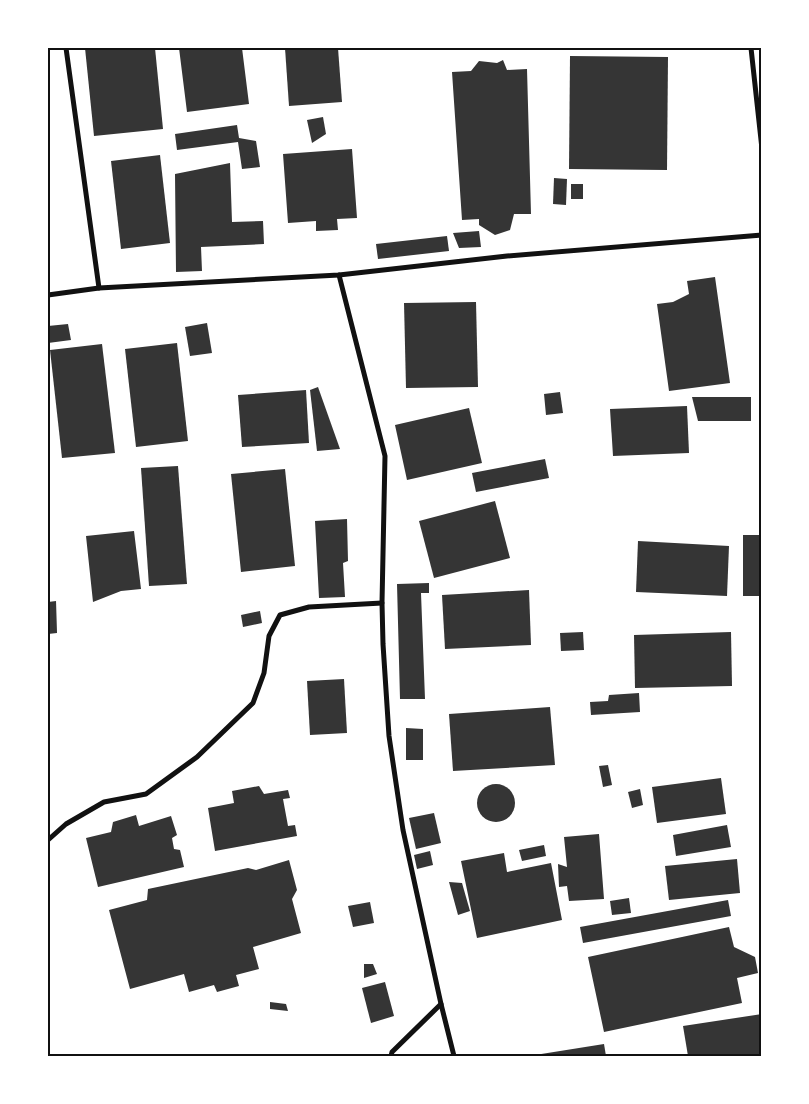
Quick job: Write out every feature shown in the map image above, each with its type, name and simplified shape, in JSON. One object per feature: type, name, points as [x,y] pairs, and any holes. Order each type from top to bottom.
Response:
[{"type":"street","points":[[66,48],[99,288]]},
{"type":"street","points":[[751,48],[762,149]]},
{"type":"street","points":[[48,295],[99,288],[339,275],[507,256],[762,235]]},
{"type":"street","points":[[339,275],[385,456],[382,604],[390,736],[403,830],[454,1056]]},
{"type":"street","points":[[48,840],[66,824],[104,802],[146,794],[197,757],[253,703],[264,673],[269,636],[280,615],[309,607],[382,604]]},
{"type":"street","points":[[391,1056],[392,1052],[441,1004]]},
{"type":"building","points":[[85,48],[155,48],[163,129],[94,136]]},
{"type":"building","points":[[179,48],[242,48],[249,104],[187,112]]},
{"type":"building","points":[[285,48],[338,48],[342,102],[289,106]]},
{"type":"building","points":[[570,56],[668,57],[667,170],[569,169]]},
{"type":"building","points":[[503,60],[507,70],[527,69],[531,214],[514,214],[510,230],[495,235],[479,225],[479,219],[462,220],[452,72],[471,71],[479,61],[497,63]]},
{"type":"building","points":[[323,117],[326,134],[312,143],[307,120]]},
{"type":"building","points":[[237,125],[239,138],[256,141],[260,167],[242,169],[238,142],[177,150],[175,134]]},
{"type":"building","points":[[352,149],[357,218],[337,219],[338,230],[316,231],[316,221],[288,223],[283,154]]},
{"type":"building","points":[[160,155],[170,243],[121,249],[111,161]]},
{"type":"building","points":[[230,163],[232,222],[263,221],[264,244],[201,247],[202,271],[176,272],[175,174]]},
{"type":"building","points":[[554,178],[567,179],[566,205],[553,204]]},
{"type":"building","points":[[571,184],[583,184],[583,199],[571,199]]},
{"type":"building","points":[[479,231],[481,247],[459,248],[453,233]]},
{"type":"building","points":[[447,236],[449,251],[378,259],[376,244]]},
{"type":"building","points":[[715,277],[730,383],[669,391],[657,304],[673,302],[689,294],[687,281]]},
{"type":"building","points":[[476,302],[478,387],[406,388],[404,303]]},
{"type":"building","points":[[207,323],[212,353],[190,356],[185,327]]},
{"type":"building","points":[[68,324],[71,340],[48,343],[48,326]]},
{"type":"building","points":[[177,343],[188,441],[136,447],[125,349]]},
{"type":"building","points":[[102,344],[115,453],[62,458],[50,350]]},
{"type":"building","points":[[318,387],[340,449],[317,451],[310,390]]},
{"type":"building","points":[[306,390],[309,443],[242,447],[238,395]]},
{"type":"building","points":[[560,392],[563,413],[546,415],[544,394]]},
{"type":"building","points":[[692,397],[751,397],[751,421],[698,421]]},
{"type":"building","points":[[687,406],[689,453],[613,456],[610,409]]},
{"type":"building","points":[[469,408],[482,463],[407,480],[395,425]]},
{"type":"building","points":[[545,459],[549,478],[476,492],[472,473]]},
{"type":"building","points":[[178,466],[187,584],[149,586],[141,468]]},
{"type":"building","points":[[285,469],[295,566],[241,572],[231,474]]},
{"type":"building","points":[[495,501],[510,558],[434,578],[419,521]]},
{"type":"building","points":[[347,519],[348,561],[343,563],[345,597],[319,598],[315,521]]},
{"type":"building","points":[[134,531],[141,589],[121,591],[93,602],[86,536]]},
{"type":"building","points":[[743,535],[762,535],[762,596],[743,596]]},
{"type":"building","points":[[638,541],[729,546],[727,596],[636,592]]},
{"type":"building","points":[[429,583],[429,593],[421,593],[425,699],[400,699],[397,584]]},
{"type":"building","points":[[529,590],[531,645],[445,649],[442,595]]},
{"type":"building","points":[[56,601],[57,633],[48,634],[48,602]]},
{"type":"building","points":[[260,611],[262,623],[243,627],[241,615]]},
{"type":"building","points":[[583,632],[584,650],[561,651],[560,633]]},
{"type":"building","points":[[731,632],[732,686],[635,688],[634,635]]},
{"type":"building","points":[[344,679],[347,733],[310,735],[307,681]]},
{"type":"building","points":[[639,693],[640,712],[591,715],[590,702],[608,701],[609,695]]},
{"type":"building","points":[[550,707],[555,765],[453,771],[449,714]]},
{"type":"building","points":[[406,728],[423,729],[423,760],[406,760]]},
{"type":"building","points":[[608,765],[612,785],[603,787],[599,766]]},
{"type":"building","points":[[721,778],[726,814],[657,823],[652,787]]},
{"type":"building","points":[[496,784],[509,790],[515,803],[509,816],[496,822],[483,816],[477,803],[483,790]]},
{"type":"building","points":[[259,786],[264,794],[288,790],[290,798],[283,799],[288,826],[295,825],[297,836],[215,851],[208,808],[234,803],[232,791]]},
{"type":"building","points":[[640,789],[643,805],[632,808],[628,792]]},
{"type":"building","points":[[434,813],[441,843],[416,849],[409,818]]},
{"type":"building","points":[[136,815],[139,826],[171,816],[177,835],[172,838],[174,849],[180,850],[184,867],[98,887],[86,838],[111,832],[113,822]]},
{"type":"building","points":[[727,825],[731,847],[676,856],[673,835]]},
{"type":"building","points":[[599,834],[604,899],[569,901],[567,886],[559,887],[558,864],[567,867],[564,837]]},
{"type":"building","points":[[544,845],[546,856],[522,861],[519,850]]},
{"type":"building","points":[[430,851],[433,865],[417,869],[414,855]]},
{"type":"building","points":[[504,853],[507,872],[551,863],[562,920],[477,938],[461,861]]},
{"type":"building","points":[[737,859],[740,893],[669,900],[665,866]]},
{"type":"building","points":[[289,860],[297,890],[292,899],[301,933],[253,947],[259,969],[236,975],[239,986],[217,992],[214,985],[189,992],[184,974],[130,989],[109,910],[147,900],[148,889],[248,868],[256,870]]},
{"type":"building","points":[[449,882],[462,883],[470,911],[458,915]]},
{"type":"building","points":[[629,898],[631,913],[612,915],[610,901]]},
{"type":"building","points":[[728,900],[731,916],[583,943],[580,927]]},
{"type":"building","points":[[370,902],[374,923],[353,927],[348,906]]},
{"type":"building","points":[[729,927],[734,947],[755,957],[758,973],[737,978],[742,1003],[604,1032],[588,957]]},
{"type":"building","points":[[364,964],[373,964],[377,974],[364,978]]},
{"type":"building","points":[[385,982],[394,1016],[371,1023],[362,988]]},
{"type":"building","points":[[270,1002],[286,1004],[288,1011],[270,1009]]},
{"type":"building","points":[[762,1014],[762,1056],[688,1056],[683,1026]]},
{"type":"building","points":[[604,1044],[606,1056],[535,1056],[535,1055]]}]
